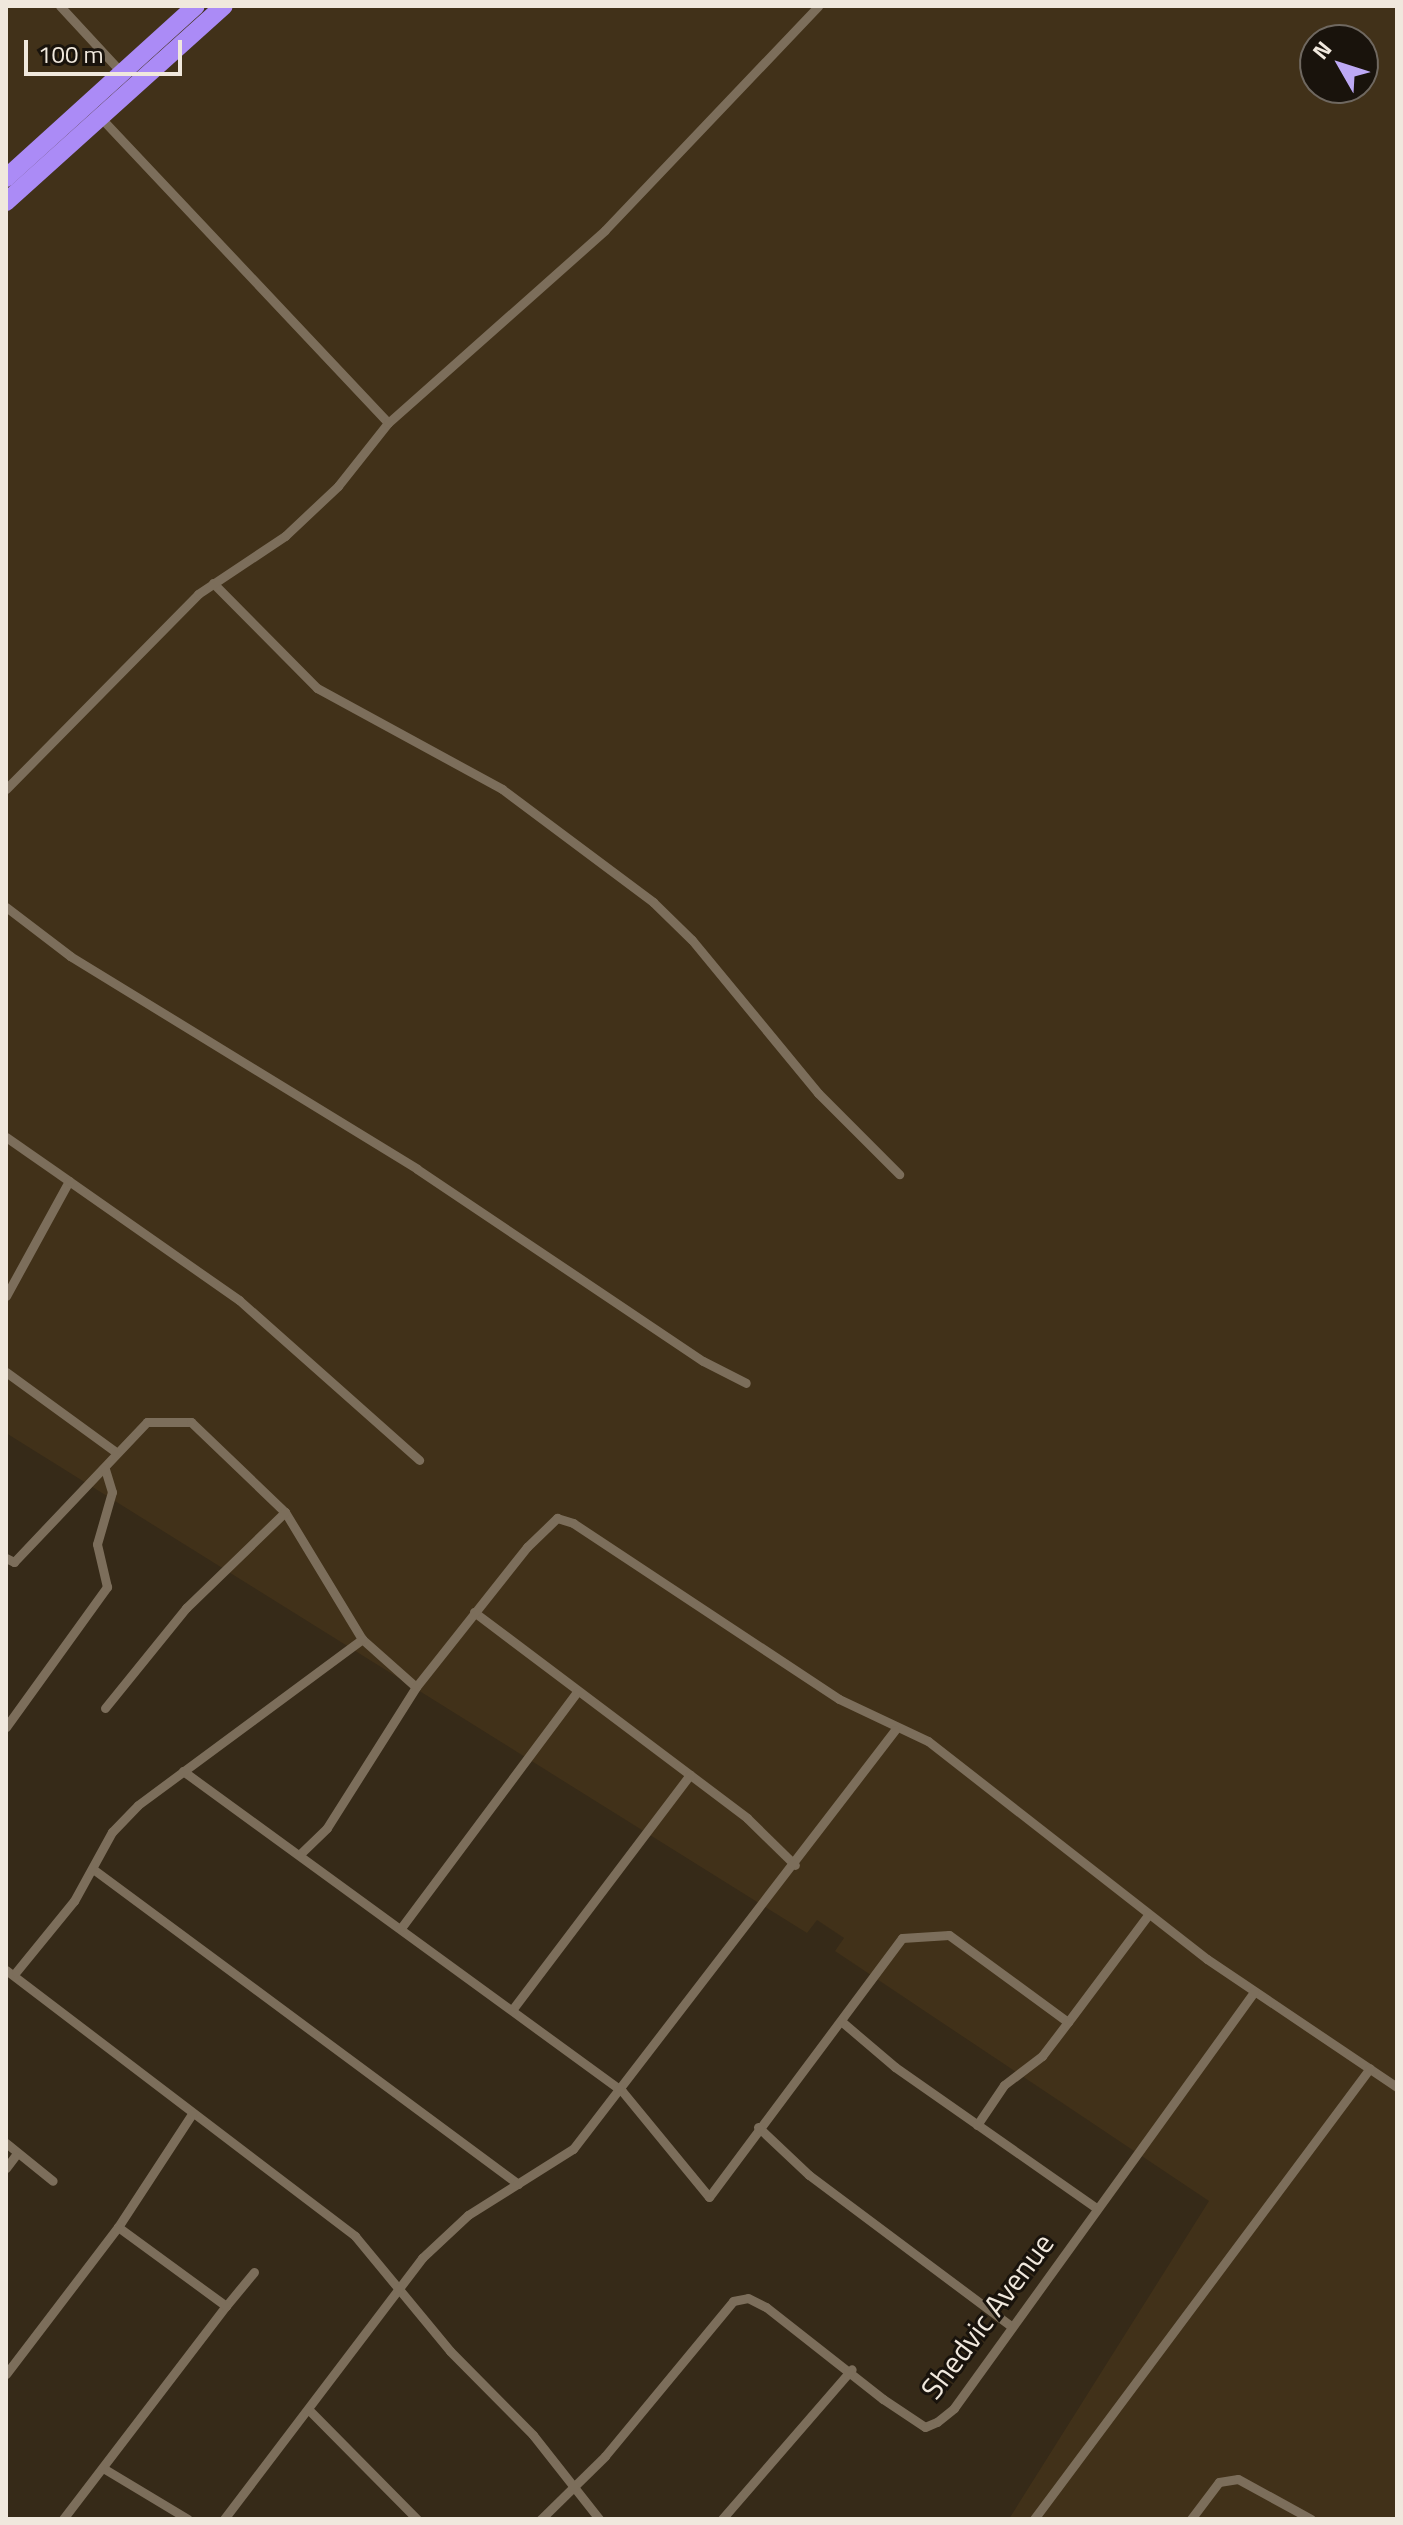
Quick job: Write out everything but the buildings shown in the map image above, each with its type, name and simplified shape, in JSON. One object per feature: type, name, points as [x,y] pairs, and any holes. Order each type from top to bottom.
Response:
[{"type":"highway","points":[[6,202],[95,110],[123,74],[196,6]]},
{"type":"highway","points":[[6,178],[224,6]]},
{"type":"street","points":[[60,6],[123,74]]},
{"type":"street","points":[[6,789],[213,583],[285,536],[338,486],[388,423],[641,195],[818,6]]},
{"type":"street","points":[[95,110],[388,423]]},
{"type":"street","points":[[213,583],[317,688],[502,789],[653,902],[692,940],[818,1093],[899,1174]]},
{"type":"street","points":[[6,907],[70,956],[417,1169],[703,1361],[746,1383]]},
{"type":"street","points":[[6,1137],[239,1300],[419,1460]]},
{"type":"street","points":[[6,1296],[69,1181]]},
{"type":"street","points":[[6,1372],[117,1453]]},
{"type":"street","points":[[6,1558],[14,1562],[147,1422],[191,1422],[285,1512],[362,1639],[416,1687]]},
{"type":"street","points":[[6,1727],[107,1587],[97,1544],[112,1492],[105,1469]]},
{"type":"street","points":[[105,1708],[186,1608],[285,1512]]},
{"type":"street","points":[[300,1854],[327,1828],[416,1687],[527,1547],[557,1518],[640,1562],[839,1699],[895,1730],[928,1741],[1000,1792],[1148,1915],[1254,1992],[1397,2087]]},
{"type":"street","points":[[474,1612],[690,1775],[795,1865]]},
{"type":"street","points":[[362,1639],[183,1771],[112,1832],[93,1869],[11,1971],[192,2114],[355,2236],[401,2285],[450,2351],[533,2435],[599,2519]]},
{"type":"street","points":[[401,1928],[577,1692]]},
{"type":"street","points":[[224,2519],[311,2412],[401,2285],[468,2215],[573,2149],[622,2091],[895,1730]]},
{"type":"street","points":[[183,1771],[622,2091],[709,2197],[758,2127],[902,1938],[925,1932],[949,1935],[1068,2022]]},
{"type":"street","points":[[512,2010],[690,1775]]},
{"type":"street","points":[[93,1869],[518,2184]]},
{"type":"street","points":[[977,2125],[1004,2085],[1042,2056],[1148,1915]]},
{"type":"street","name":"Shedvic Avenue","points":[[571,2487],[733,2301],[748,2298],[766,2307],[925,2427],[954,2408],[1254,1992]]},
{"type":"street","points":[[841,2021],[977,2125],[1096,2208]]},
{"type":"street","points":[[1034,2519],[1370,2068]]},
{"type":"street","points":[[6,2374],[118,2227],[192,2114]]},
{"type":"street","points":[[758,2127],[809,2175],[1011,2326]]},
{"type":"street","points":[[6,2143],[15,2156],[53,2181]]},
{"type":"street","points":[[6,2168],[15,2156]]},
{"type":"street","points":[[118,2227],[226,2306]]},
{"type":"street","points":[[63,2519],[254,2272]]},
{"type":"street","points":[[722,2519],[852,2369]]},
{"type":"street","points":[[311,2412],[417,2519]]},
{"type":"street","points":[[103,2468],[188,2519]]},
{"type":"street","points":[[1191,2519],[1219,2482],[1238,2479],[1311,2519]]},
{"type":"street","points":[[541,2519],[571,2487]]},
{"type":"shaded area","points":[[6,6],[1397,6],[1397,2519],[1009,2519],[1209,2201],[835,1951],[844,1938],[817,1920],[807,1933],[6,1433]]}]
